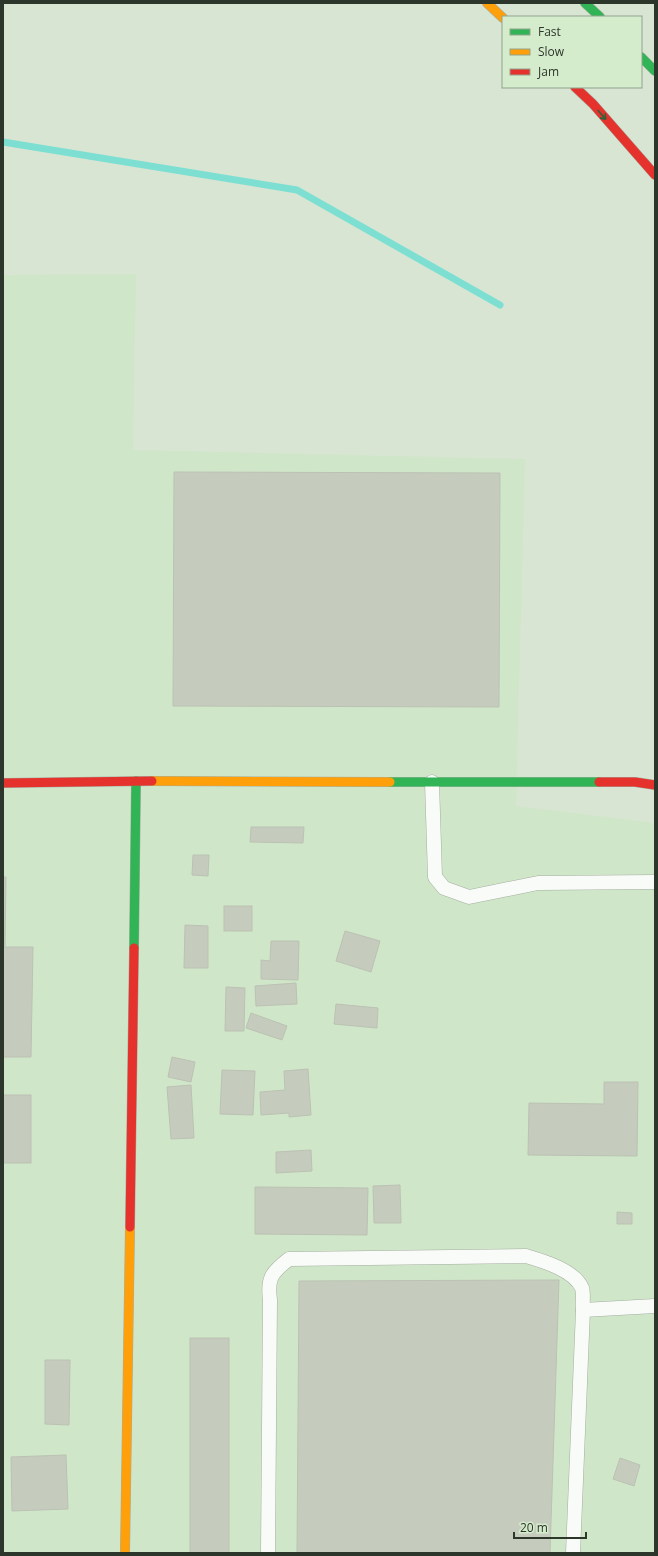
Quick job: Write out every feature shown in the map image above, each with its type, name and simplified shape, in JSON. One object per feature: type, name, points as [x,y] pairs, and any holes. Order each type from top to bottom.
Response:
[{"type":"street","points":[[487,3],[502,17]]},
{"type":"street","points":[[585,3],[599,16]]},
{"type":"street","points":[[642,58],[655,71]]},
{"type":"street","points":[[576,88],[593,104],[655,176]]},
{"type":"street","points":[[125,1553],[136,781]]},
{"type":"street","points":[[3,783],[136,781],[635,782],[655,785]]},
{"type":"lane","points":[[432,782],[435,876],[444,888],[469,897],[538,883],[655,882]]},
{"type":"lane","points":[[268,1553],[270,1300],[268,1286],[274,1270],[289,1259],[526,1256],[552,1263],[571,1276],[582,1288],[583,1310],[573,1553]]},
{"type":"lane","points":[[583,1310],[655,1306]]},
{"type":"shaded area","points":[[136,274],[133,450],[525,459],[516,806],[655,823],[655,1553],[3,1553],[3,275]]},
{"type":"building","points":[[174,472],[500,473],[499,707],[173,706]]},
{"type":"building","points":[[251,827],[304,827],[303,843],[250,842]]},
{"type":"building","points":[[193,855],[209,855],[208,876],[192,875]]},
{"type":"building","points":[[3,877],[6,877],[5,947],[33,947],[31,1057],[3,1057]]},
{"type":"building","points":[[224,906],[252,906],[252,931],[224,931]]},
{"type":"building","points":[[185,925],[208,926],[208,968],[184,968]]},
{"type":"building","points":[[345,931],[380,941],[371,972],[336,961]]},
{"type":"building","points":[[271,941],[299,941],[298,980],[261,979],[261,960],[270,961]]},
{"type":"building","points":[[296,983],[297,1004],[256,1006],[255,986]]},
{"type":"building","points":[[226,987],[245,988],[244,1031],[225,1031]]},
{"type":"building","points":[[336,1004],[378,1008],[377,1028],[334,1024]]},
{"type":"building","points":[[251,1013],[287,1026],[282,1040],[246,1028]]},
{"type":"building","points":[[172,1057],[195,1062],[191,1082],[168,1077]]},
{"type":"building","points":[[308,1069],[311,1115],[289,1117],[289,1113],[261,1115],[260,1092],[285,1090],[284,1071]]},
{"type":"building","points":[[222,1070],[255,1071],[253,1115],[220,1114]]},
{"type":"building","points":[[604,1082],[638,1082],[637,1156],[528,1155],[529,1103],[604,1104]]},
{"type":"building","points":[[191,1085],[194,1138],[171,1139],[167,1087]]},
{"type":"building","points":[[3,1095],[31,1095],[31,1163],[3,1163]]},
{"type":"building","points":[[311,1150],[312,1171],[276,1173],[276,1152]]},
{"type":"building","points":[[400,1185],[401,1223],[374,1223],[373,1186]]},
{"type":"building","points":[[255,1187],[368,1188],[367,1235],[255,1234]]},
{"type":"building","points":[[617,1212],[632,1213],[632,1224],[617,1224]]},
{"type":"building","points":[[559,1280],[550,1553],[297,1553],[299,1281]]},
{"type":"building","points":[[190,1338],[229,1338],[229,1553],[190,1553]]},
{"type":"building","points":[[45,1360],[70,1360],[69,1425],[45,1424]]},
{"type":"building","points":[[66,1455],[68,1509],[12,1511],[11,1457]]},
{"type":"building","points":[[620,1458],[640,1465],[634,1486],[613,1479]]},
{"type":"waterway","points":[[3,142],[297,190],[500,305]]},
{"type":"traffic: fast","points":[[585,3],[599,16]]},
{"type":"traffic: fast","points":[[642,58],[655,71]]},
{"type":"traffic: fast","points":[[134,948],[136,781]]},
{"type":"traffic: fast","points":[[390,782],[599,782]]},
{"type":"traffic: slow","points":[[487,3],[502,17]]},
{"type":"traffic: slow","points":[[152,781],[390,782]]},
{"type":"traffic: slow","points":[[125,1553],[130,1227]]},
{"type":"traffic: jam","points":[[576,88],[593,104],[655,175]]},
{"type":"traffic: jam","points":[[3,783],[152,781]]},
{"type":"traffic: jam","points":[[599,782],[635,782],[655,785]]},
{"type":"traffic: jam","points":[[130,1227],[134,948]]}]
